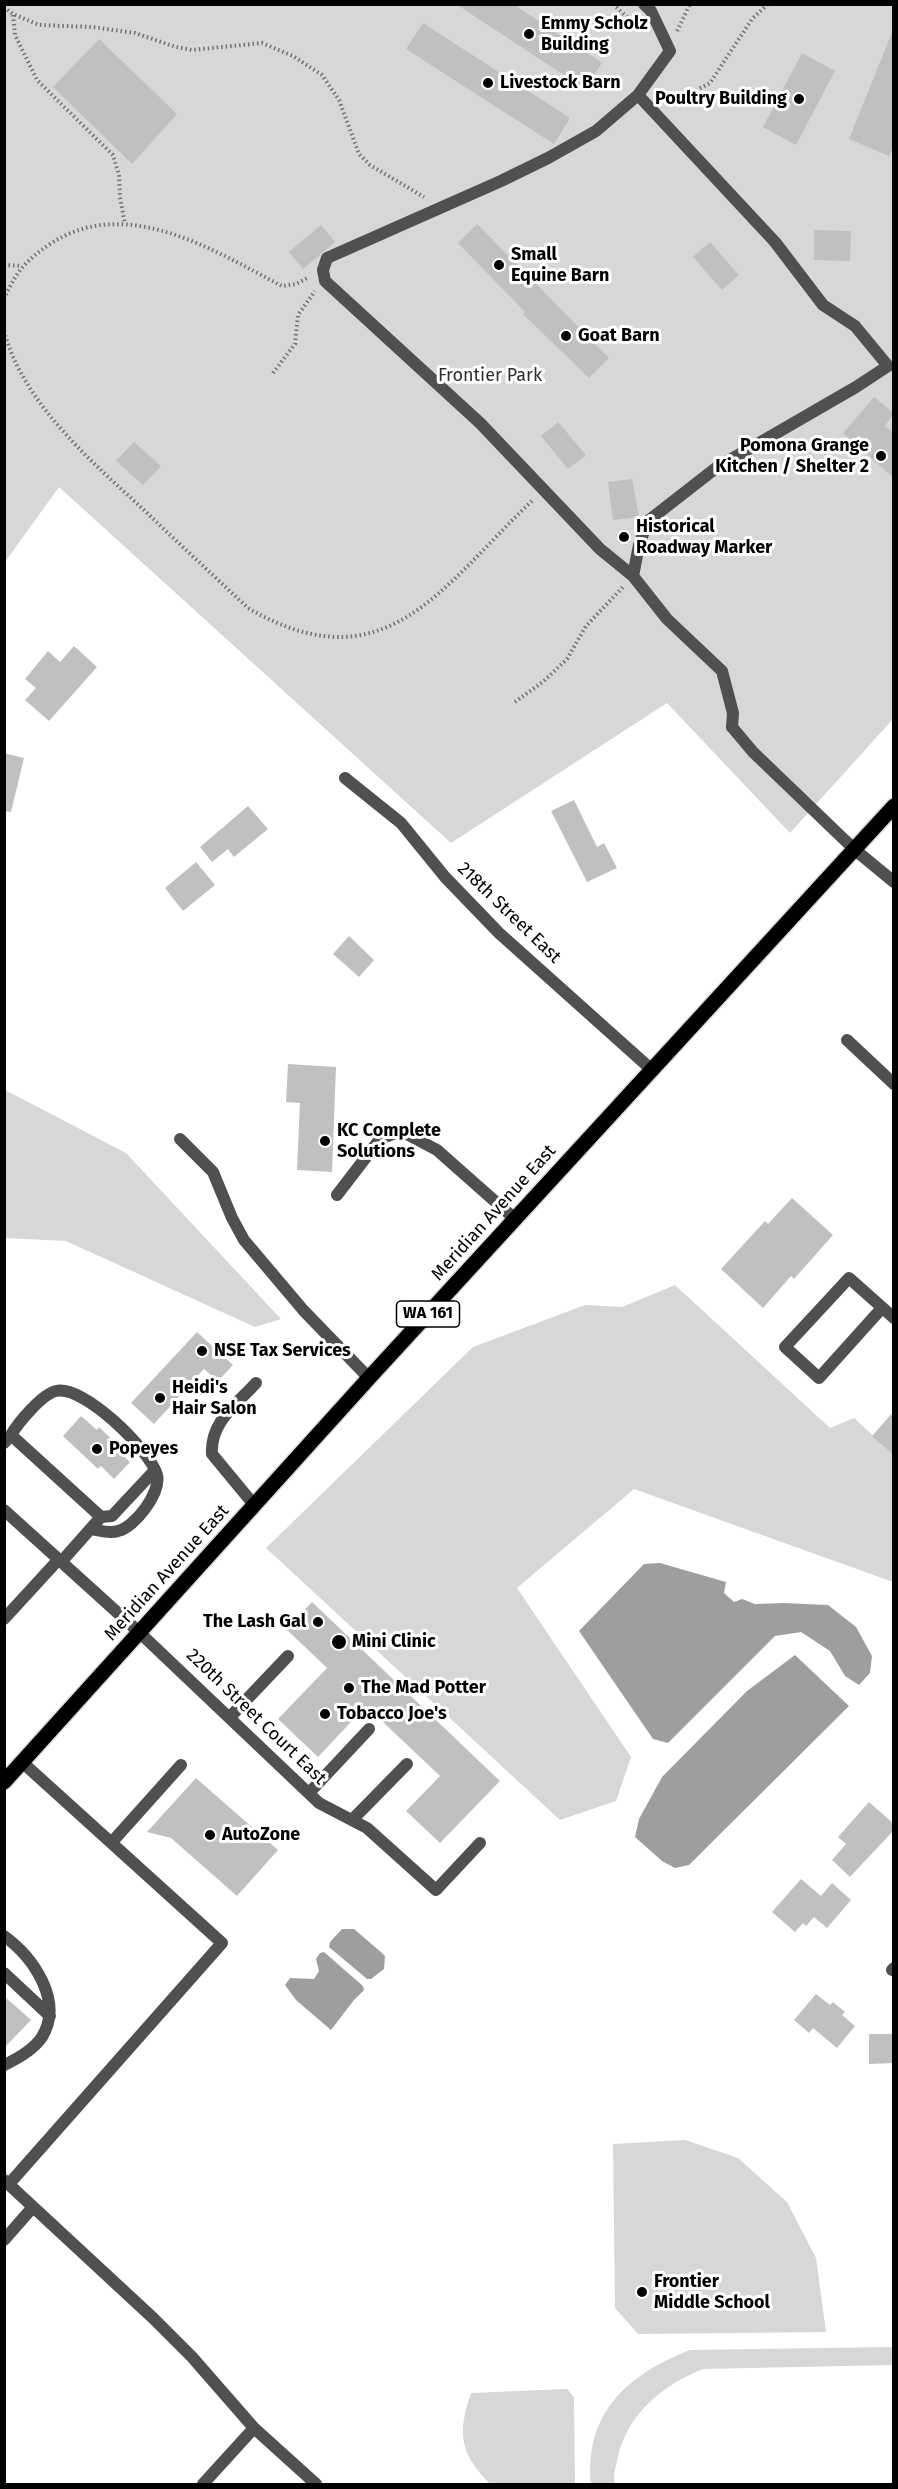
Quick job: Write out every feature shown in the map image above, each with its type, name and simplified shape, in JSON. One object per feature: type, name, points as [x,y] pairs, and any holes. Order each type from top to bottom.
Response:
[{"type":"main road","name":"Meridian Avenue East","points":[[4,1782],[369,1378],[894,806]]},
{"type":"street","points":[[644,4],[651,11],[670,51],[638,95],[596,131],[548,158],[327,258],[324,275],[480,423],[600,549],[633,576],[667,619],[723,671],[733,712],[732,728],[753,752],[854,849],[894,882]]},
{"type":"street","points":[[633,576],[639,545],[648,521],[716,468],[888,366],[855,326],[823,305],[775,242],[638,95]]},
{"type":"street","name":"218th Street East","points":[[345,778],[401,823],[445,877],[499,933],[652,1070]]},
{"type":"street","points":[[847,1040],[894,1084]]},
{"type":"street","points":[[337,1195],[380,1139],[401,1131],[437,1150],[515,1219]]},
{"type":"street","points":[[180,1139],[213,1172],[244,1240],[304,1311],[369,1378]]},
{"type":"street","points":[[882,1308],[819,1377],[786,1347],[849,1278],[894,1318]]},
{"type":"street","points":[[255,1506],[213,1454],[212,1443],[216,1426],[256,1383]]},
{"type":"street","points":[[91,1529],[116,1532],[128,1526],[157,1491],[158,1483],[154,1470],[138,1445],[109,1417],[87,1400],[65,1390],[45,1395],[8,1439],[101,1517]]},
{"type":"street","points":[[4,1619],[101,1517],[112,1516],[154,1470]]},
{"type":"street","name":"220th Street Court East","points":[[4,1510],[140,1633],[320,1803],[380,1838],[436,1890],[480,1843]]},
{"type":"street","points":[[230,1717],[288,1656]]},
{"type":"street","points":[[309,1793],[369,1729]]},
{"type":"street","points":[[22,1762],[222,1942],[7,2182],[161,2326],[192,2357],[254,2428],[315,2484]]},
{"type":"street","points":[[352,1820],[407,1764]]},
{"type":"street","points":[[112,1842],[181,1765]]},
{"type":"street","points":[[4,1936],[33,1964],[49,2004],[50,2016],[41,2038],[30,2049],[4,2065]]},
{"type":"street","points":[[4,1973],[50,2016]]},
{"type":"street","points":[[4,2240],[33,2207]]},
{"type":"street","points":[[202,2484],[254,2428]]},
{"type":"path","points":[[670,51],[680,22],[690,4]]},
{"type":"path","points":[[653,111],[686,97],[710,83],[752,19],[768,4]]},
{"type":"path","points":[[4,6],[13,14],[39,25],[92,27],[135,33],[192,50],[262,42],[293,56],[322,75],[339,100],[359,154],[370,165],[441,207]]},
{"type":"path","points":[[13,14],[15,35],[38,80],[113,154],[125,224]]},
{"type":"path","points":[[4,299],[22,266],[58,239],[77,230],[94,226],[125,224],[163,230],[202,244],[282,286],[324,275]]},
{"type":"path","points":[[4,265],[22,266]]},
{"type":"path","points":[[273,373],[295,344],[298,315],[324,275]]},
{"type":"path","points":[[4,331],[9,347],[50,417],[82,451],[248,608],[275,624],[312,634],[341,638],[375,632],[404,620],[432,600],[544,490]]},
{"type":"path","points":[[515,702],[544,681],[567,659],[585,626],[633,576]]},
{"type":"green space","name":"Frontier Park","points":[[4,5],[893,5],[893,719],[790,833],[667,703],[451,843],[59,487],[5,562]]},
{"type":"green space","points":[[5,1090],[126,1153],[281,1319],[255,1327],[66,1241],[5,1238]]},
{"type":"green space","points":[[675,1285],[830,1428],[854,1418],[893,1454],[893,1582],[634,1489],[517,1588],[631,1757],[616,1801],[560,1820],[266,1548],[473,1347],[585,1305],[622,1307]]},
{"type":"green space","points":[[685,2140],[738,2158],[787,2202],[816,2258],[826,2332],[638,2334],[615,2308],[613,2144]]},
{"type":"green space","points":[[893,2347],[893,2365],[703,2369],[660,2393],[637,2416],[622,2445],[615,2470],[615,2484],[591,2484],[591,2459],[595,2436],[603,2417],[615,2399],[647,2371],[690,2350]]},
{"type":"green space","points":[[567,2389],[574,2397],[575,2484],[490,2484],[472,2462],[464,2442],[464,2420],[471,2393]]},
{"type":"shaded area","points":[[660,1563],[726,1582],[724,1593],[734,1602],[742,1599],[755,1604],[828,1605],[856,1627],[872,1656],[870,1673],[859,1685],[845,1676],[830,1651],[801,1632],[775,1636],[668,1743],[653,1739],[579,1631],[644,1564]]},
{"type":"shaded area","points":[[795,1655],[849,1706],[689,1865],[675,1868],[662,1861],[635,1837],[639,1819],[662,1777],[747,1691]]},
{"type":"shaded area","points":[[342,1929],[354,1929],[382,1953],[385,1956],[384,1969],[371,1979],[367,1979],[329,1947],[330,1942]]},
{"type":"shaded area","points":[[324,1952],[363,1986],[364,1990],[331,2030],[296,2000],[285,1985],[290,1978],[314,1979],[319,1971],[316,1959],[320,1953]]},
{"type":"building","name":"Emmy Scholz Building","points":[[456,4],[513,4],[602,63],[585,89]]},
{"type":"building","name":"Livestock Barn","points":[[423,23],[570,118],[554,144],[406,49]]},
{"type":"building","points":[[893,30],[894,145],[889,156],[849,139]]},
{"type":"building","points":[[99,39],[177,114],[132,164],[53,87]]},
{"type":"building","name":"Poultry Building","points":[[802,53],[835,71],[796,145],[763,127]]},
{"type":"building","points":[[477,224],[609,358],[589,378],[523,314],[525,312],[458,243]]},
{"type":"building","points":[[321,225],[335,242],[303,269],[289,252]]},
{"type":"building","points":[[814,230],[851,231],[850,261],[814,260]]},
{"type":"building","points":[[710,242],[739,275],[722,290],[693,257]]},
{"type":"building","name":"Pomona Grange Kitchen / Shelter 2","points":[[874,397],[894,413],[885,426],[894,433],[894,478],[843,433]]},
{"type":"building","points":[[558,422],[586,455],[568,469],[541,436]]},
{"type":"building","points":[[134,442],[161,466],[143,485],[116,461]]},
{"type":"building","points":[[632,479],[639,517],[613,520],[608,482]]},
{"type":"building","points":[[74,646],[97,667],[49,721],[25,700],[36,688],[25,679],[48,651],[60,662]]},
{"type":"building","points":[[4,753],[24,758],[11,812],[4,811]]},
{"type":"building","points":[[574,800],[597,847],[604,843],[617,868],[587,882],[551,811]]},
{"type":"building","points":[[248,806],[268,829],[234,857],[228,849],[212,862],[200,847]]},
{"type":"building","points":[[196,862],[215,885],[183,911],[165,888]]},
{"type":"building","points":[[349,936],[374,960],[359,977],[333,954]]},
{"type":"building","points":[[288,1064],[336,1067],[332,1172],[297,1170],[300,1103],[286,1102]]},
{"type":"building","points":[[792,1198],[833,1235],[794,1279],[791,1276],[763,1308],[721,1269],[765,1221],[768,1224]]},
{"type":"building","points":[[197,1332],[233,1365],[218,1381],[204,1369],[154,1424],[131,1403]]},
{"type":"building","points":[[894,1411],[894,1455],[872,1436]]},
{"type":"building","name":"Popeyes","points":[[81,1416],[97,1430],[99,1427],[120,1447],[117,1450],[130,1462],[114,1479],[101,1466],[98,1469],[63,1436]]},
{"type":"building","points":[[312,1602],[500,1781],[440,1843],[406,1811],[440,1776],[366,1706],[318,1757],[278,1719],[327,1668],[286,1629]]},
{"type":"building","name":"AutoZone","points":[[196,1778],[278,1850],[237,1896],[171,1838],[147,1832]]},
{"type":"building","points":[[869,1802],[894,1824],[894,1830],[850,1877],[832,1860],[846,1844],[838,1837]]},
{"type":"building","points":[[801,1879],[821,1896],[832,1883],[851,1900],[827,1928],[814,1917],[806,1926],[803,1923],[795,1932],[772,1912]]},
{"type":"building","points":[[816,1994],[830,2005],[833,2002],[845,2012],[842,2015],[855,2026],[837,2048],[813,2028],[809,2033],[794,2020]]},
{"type":"building","points":[[4,1996],[31,2020],[4,2048]]},
{"type":"building","points":[[869,2034],[894,2034],[894,2063],[869,2064]]},
{"type":"place","name":"Emmy Scholz Building","points":[[529,34]]},
{"type":"place","name":"Livestock Barn","points":[[488,83]]},
{"type":"place","name":"Poultry Building","points":[[799,99]]},
{"type":"place","name":"Small Equine Barn","points":[[499,265]]},
{"type":"place","name":"Goat Barn","points":[[566,336]]},
{"type":"place","name":"Pomona Grange Kitchen / Shelter 2","points":[[881,456]]},
{"type":"place","name":"Historical Roadway Marker","points":[[624,537]]},
{"type":"place","name":"KC Complete Solutions","points":[[325,1141]]},
{"type":"place","name":"NSE Tax Services","points":[[202,1351]]},
{"type":"place","name":"Heidi's Hair Salon","points":[[160,1398]]},
{"type":"place","name":"Popeyes","points":[[97,1449]]},
{"type":"place","name":"The Lash Gal","points":[[318,1622]]},
{"type":"place","name":"Mini Clinic","points":[[339,1642]]},
{"type":"place","name":"The Mad Potter","points":[[349,1688]]},
{"type":"place","name":"Tobacco Joe's","points":[[325,1714]]},
{"type":"place","name":"AutoZone","points":[[210,1835]]},
{"type":"place","name":"Frontier Middle School","points":[[642,2292]]}]
